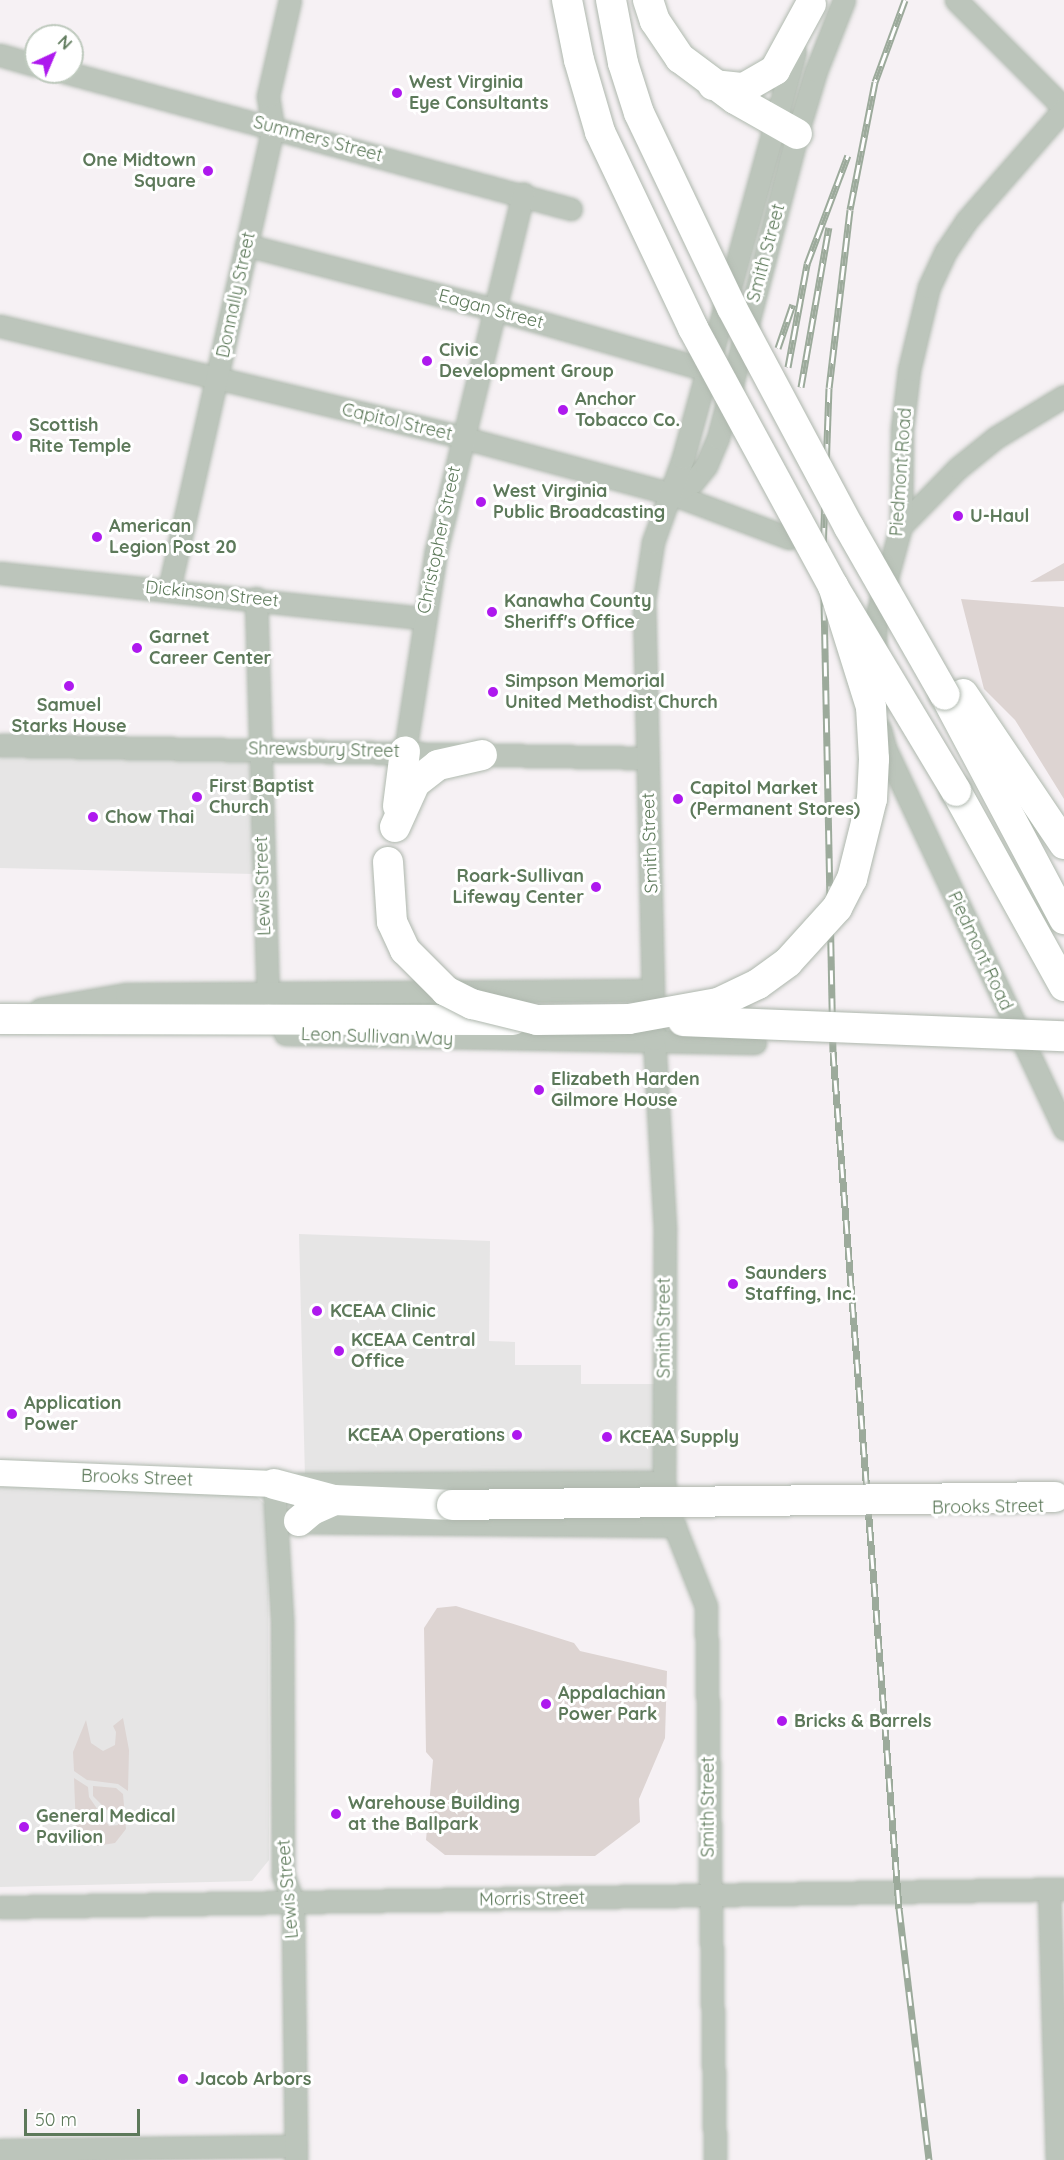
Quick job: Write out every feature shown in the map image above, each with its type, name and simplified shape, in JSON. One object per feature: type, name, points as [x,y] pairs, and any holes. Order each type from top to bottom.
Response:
[{"type":"highway","points":[[567,0],[579,60],[600,132],[693,328],[833,586],[956,791],[1064,986]]},
{"type":"highway","points":[[611,0],[623,63],[639,113],[732,308],[849,527],[951,691],[1064,844]]},
{"type":"highway","points":[[648,0],[666,41],[680,58],[713,85],[786,129]]},
{"type":"highway","points":[[713,85],[744,88],[776,70],[812,2]]},
{"type":"highway","points":[[629,1019],[718,1003],[758,984],[788,962],[816,935],[837,908],[852,879],[872,799],[873,732],[863,674],[833,586]]},
{"type":"highway","points":[[951,691],[1064,919]]},
{"type":"highway","points":[[405,751],[388,862],[392,922],[405,950],[423,972],[446,991],[472,1004],[537,1020]]},
{"type":"highway","points":[[395,827],[415,783],[438,765],[482,755]]},
{"type":"highway","points":[[0,1019],[629,1019],[1064,1036]]},
{"type":"highway","points":[[274,1484],[334,1500],[453,1505],[1062,1500]]},
{"type":"highway","points":[[299,1521],[312,1510],[334,1500]]},
{"type":"main road","name":"Brooks Street","points":[[0,1473],[274,1484]]},
{"type":"street","name":"Donnally Street","points":[[169,589],[219,378],[273,128],[268,96],[290,0]]},
{"type":"street","name":"Smith Street","points":[[715,2160],[708,1896],[706,1606],[668,1510],[664,1482],[664,1229],[654,1039],[647,758],[646,572],[672,494],[708,369],[786,129],[816,71],[844,0]]},
{"type":"street","points":[[956,0],[1064,108]]},
{"type":"street","name":"Smith Street","points":[[672,494],[693,482],[706,466],[718,438],[734,378],[812,2]]},
{"type":"street","points":[[0,56],[24,62]]},
{"type":"street","name":"Summers Street","points":[[84,77],[523,193],[571,208]]},
{"type":"street","name":"Piedmont Road","points":[[1064,108],[967,220],[946,251],[929,287],[909,370],[903,429],[901,526],[876,618],[875,701],[885,748],[1064,1129]]},
{"type":"street","name":"Christopher Street","points":[[405,751],[423,618],[461,437],[523,193]]},
{"type":"street","name":"Eagan Street","points":[[246,245],[494,309],[734,378]]},
{"type":"street","name":"Capitol Street","points":[[0,326],[461,437],[672,494],[789,538]]},
{"type":"street","points":[[901,526],[958,468],[995,438],[1064,396]]},
{"type":"street","name":"Dickinson Street","points":[[0,573],[256,598],[423,618]]},
{"type":"street","name":"Lewis Street","points":[[256,598],[268,994]]},
{"type":"street","name":"Shrewsbury Street","points":[[0,745],[405,751],[647,758]]},
{"type":"street","points":[[0,1019],[126,993],[268,994],[653,990]]},
{"type":"street","name":"Leon Sullivan Way","points":[[0,1019],[84,1030],[482,1040],[654,1039],[755,1043]]},
{"type":"street","points":[[274,1484],[664,1482]]},
{"type":"street","name":"Lewis Street","points":[[274,1484],[278,1546],[283,1874],[293,1902],[296,2153]]},
{"type":"street","name":"Brooks Street","points":[[913,1509],[1062,1500]]},
{"type":"street","points":[[278,1546],[299,1521],[675,1526]]},
{"type":"street","points":[[1057,1890],[1057,2160]]},
{"type":"street","name":"Morris Street","points":[[0,1907],[1057,1890]]},
{"type":"street","points":[[0,2150],[296,2153]]},
{"type":"shaded area","points":[[1064,563],[1064,581],[1030,582]]},
{"type":"shaded area","points":[[961,599],[1064,607],[1064,799],[1015,720],[984,689]]},
{"type":"shaded area","points":[[0,756],[249,760],[258,869],[253,874],[0,868]]},
{"type":"shaded area","points":[[299,1234],[490,1241],[489,1341],[515,1342],[515,1365],[581,1365],[581,1384],[660,1384],[664,1477],[305,1478]]},
{"type":"shaded area","points":[[0,1487],[250,1491],[268,1507],[269,1860],[252,1881],[0,1887]]},
{"type":"shaded area","name":"Appalachian Power Park","points":[[456,1606],[574,1643],[580,1651],[667,1671],[665,1738],[639,1799],[640,1822],[595,1856],[445,1855],[426,1840],[433,1760],[426,1752],[424,1628],[437,1608]]},
{"type":"shaded area","points":[[123,1718],[129,1750],[128,1791],[118,1784],[87,1780],[74,1771],[73,1752],[86,1720],[91,1743],[103,1751],[115,1745],[116,1732],[113,1726]]},
{"type":"shaded area","points":[[74,1778],[88,1787],[89,1797],[109,1826],[118,1825],[119,1815],[107,1810],[93,1796],[93,1786],[116,1788],[123,1794],[126,1829],[115,1843],[96,1846],[76,1830]]},
{"type":"railway","points":[[905,0],[875,82],[850,210],[829,388],[823,550],[833,1052],[899,1908],[929,2160]]},
{"type":"railway","points":[[788,367],[807,264],[848,155]]},
{"type":"railway","points":[[801,387],[829,227]]},
{"type":"railway","points":[[778,348],[793,304]]},
{"type":"place","name":"West Virginia Eye Consultants","points":[[397,93]]},
{"type":"place","name":"One Midtown Square","points":[[208,171]]},
{"type":"place","name":"Civic Development Group","points":[[427,361]]},
{"type":"place","name":"Anchor Tobacco Co.","points":[[563,410]]},
{"type":"place","name":"Scottish Rite Temple","points":[[17,436]]},
{"type":"place","name":"West Virginia Public Broadcasting","points":[[481,502]]},
{"type":"place","name":"U-Haul","points":[[958,516]]},
{"type":"place","name":"American Legion Post 20","points":[[97,537]]},
{"type":"place","name":"Kanawha County Sheriff's Office","points":[[492,612]]},
{"type":"place","name":"Garnet Career Center","points":[[137,648]]},
{"type":"place","name":"Samuel Starks House","points":[[69,686]]},
{"type":"place","name":"Simpson Memorial United Methodist Church","points":[[493,692]]},
{"type":"place","name":"First Baptist Church","points":[[197,797]]},
{"type":"place","name":"Capitol Market (Permanent Stores)","points":[[678,799]]},
{"type":"place","name":"Chow Thai","points":[[93,817]]},
{"type":"place","name":"Roark-Sullivan Lifeway Center","points":[[596,887]]},
{"type":"place","name":"Elizabeth Harden Gilmore House","points":[[539,1090]]},
{"type":"place","name":"Saunders Staffing, Inc.","points":[[733,1284]]},
{"type":"place","name":"KCEAA Clinic","points":[[317,1311]]},
{"type":"place","name":"KCEAA Central Office","points":[[339,1351]]},
{"type":"place","name":"Application Power","points":[[12,1414]]},
{"type":"place","name":"KCEAA Operations","points":[[517,1435]]},
{"type":"place","name":"KCEAA Supply","points":[[607,1437]]},
{"type":"place","name":"Appalachian Power Park","points":[[546,1704]]},
{"type":"place","name":"Bricks & Barrels","points":[[782,1721]]},
{"type":"place","name":"Warehouse Building at the Ballpark","points":[[336,1814]]},
{"type":"place","name":"General Medical Pavilion","points":[[24,1827]]},
{"type":"place","name":"Jacob Arbors","points":[[183,2079]]}]
